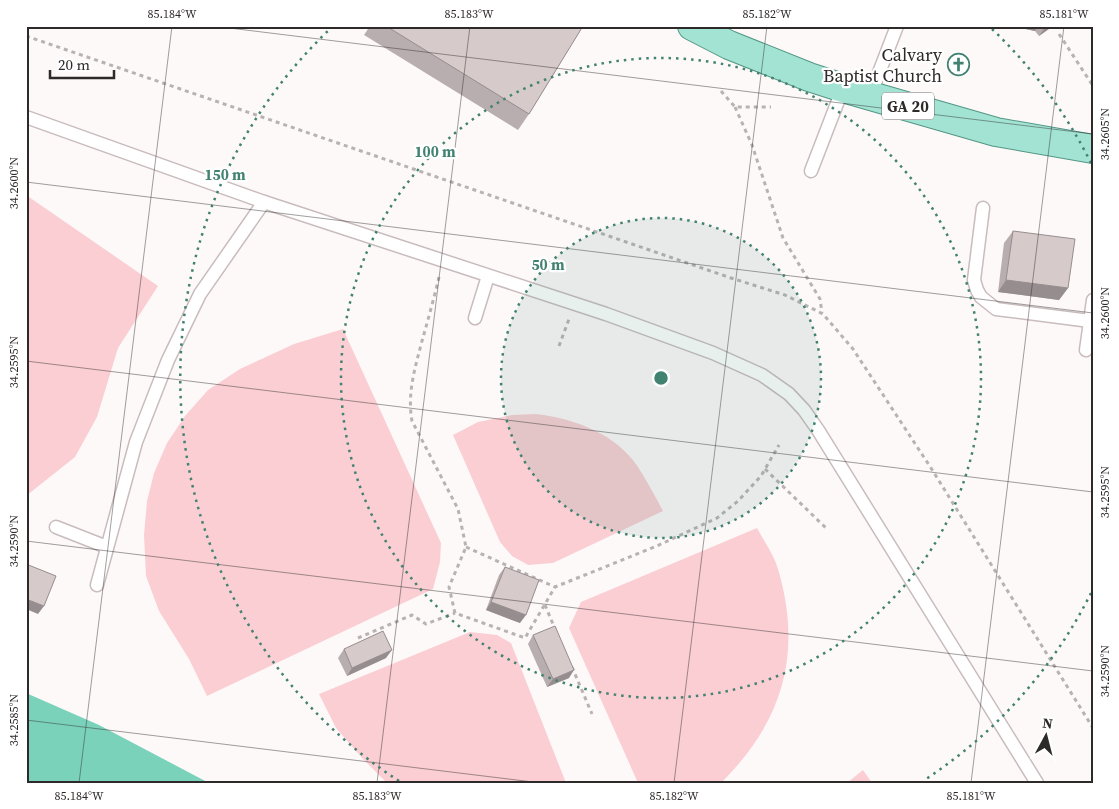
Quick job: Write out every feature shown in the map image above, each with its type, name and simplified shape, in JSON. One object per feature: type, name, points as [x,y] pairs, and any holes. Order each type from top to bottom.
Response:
[{"type":"main road","name":"GA 20","points":[[692,26],[729,45],[809,77],[843,88],[996,132],[1093,148]]},
{"type":"lane","points":[[870,96],[897,26]]},
{"type":"lane","points":[[811,171],[843,88]]},
{"type":"lane","points":[[26,118],[264,202],[575,304],[713,353],[762,376],[789,394],[804,410],[840,463],[1037,783]]},
{"type":"lane","points":[[97,585],[136,442],[168,360],[200,294],[264,202]]},
{"type":"lane","points":[[983,208],[974,280],[976,290],[981,297],[996,309],[1090,320]]},
{"type":"lane","points":[[475,318],[488,276]]},
{"type":"lane","points":[[1086,350],[1093,300]]},
{"type":"lane","points":[[56,527],[107,546]]},
{"type":"path","points":[[1059,34],[1093,86]]},
{"type":"path","points":[[721,91],[735,107],[752,145],[783,238],[820,299],[822,314]]},
{"type":"path","points":[[735,107],[771,107]]},
{"type":"path","points":[[444,261],[414,370],[410,408],[412,421],[458,509],[466,547],[449,587],[455,612]]},
{"type":"path","points":[[559,346],[575,304]]},
{"type":"path","points":[[358,638],[412,615],[426,624],[455,612],[525,638],[555,588],[659,545],[717,518],[738,502],[761,476],[779,445]]},
{"type":"path","points":[[765,469],[827,529]]},
{"type":"path","points":[[466,547],[555,588]]},
{"type":"path","points":[[544,605],[556,632]]},
{"type":"path","points":[[568,660],[592,714]]},
{"type":"shaded area","points":[[26,195],[158,286],[118,348],[97,417],[75,457],[26,496]]},
{"type":"shaded area","points":[[343,329],[441,543],[440,562],[433,589],[207,696],[189,659],[159,611],[146,576],[144,535],[147,501],[154,473],[167,443],[185,416],[208,390],[240,369],[294,344]]},
{"type":"shaded area","points":[[536,414],[579,424],[618,445],[638,467],[663,511],[553,563],[528,565],[512,556],[500,542],[453,435],[478,422],[512,415]]},
{"type":"shaded area","points":[[757,528],[778,569],[785,600],[788,630],[787,658],[782,685],[773,710],[760,735],[721,783],[638,783],[569,628],[581,602]]},
{"type":"shaded area","points":[[470,632],[497,635],[511,643],[566,783],[387,783],[336,728],[319,694]]},
{"type":"shaded area","points":[[26,693],[99,725],[209,783],[26,783]]},
{"type":"shaded area","points":[[863,770],[872,783],[847,783]]},
{"type":"building","points":[[386,26],[583,26],[529,114]]},
{"type":"building","points":[[1013,231],[1075,239],[1068,288],[1006,280]]},
{"type":"building","points":[[26,564],[56,576],[44,606],[26,599]]},
{"type":"building","points":[[505,567],[539,580],[526,615],[491,602]]},
{"type":"building","points":[[555,626],[574,670],[553,679],[533,635]]},
{"type":"building","points":[[383,631],[392,650],[352,668],[344,649]]},
{"type":"place","name":"Calvary Baptist Church","points":[[958,64]]}]
